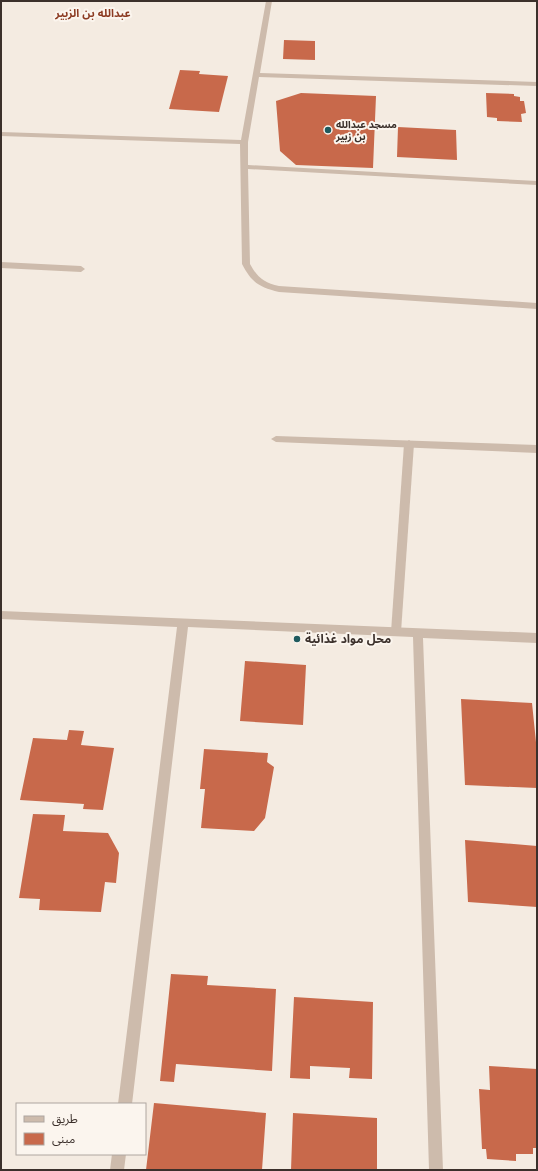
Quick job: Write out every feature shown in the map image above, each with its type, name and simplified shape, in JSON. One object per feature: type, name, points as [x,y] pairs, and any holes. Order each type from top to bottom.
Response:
[{"type":"street","points":[[269,1],[244,142],[246,264],[253,278],[264,286],[279,289],[537,306]]},
{"type":"street","points":[[255,75],[537,84]]},
{"type":"street","points":[[1,134],[244,142]]},
{"type":"street","points":[[245,167],[537,183]]},
{"type":"street","points":[[1,266],[82,269]]},
{"type":"street","points":[[276,439],[537,449]]},
{"type":"street","points":[[396,632],[409,444]]},
{"type":"street","points":[[1,615],[537,638]]},
{"type":"street","points":[[125,1103],[183,623]]},
{"type":"street","points":[[418,633],[436,1170]]},
{"type":"street","points":[[117,1170],[119,1155]]},
{"type":"building","points":[[284,40],[315,41],[315,60],[283,59]]},
{"type":"building","points":[[180,70],[200,71],[199,74],[228,76],[219,112],[169,109]]},
{"type":"building","points":[[301,93],[376,96],[373,168],[296,165],[280,151],[276,101]]},
{"type":"building","points":[[486,93],[514,94],[514,96],[520,97],[520,101],[524,101],[526,113],[521,114],[522,122],[497,121],[497,118],[487,117]]},
{"type":"building","points":[[398,127],[456,130],[457,160],[397,157]]},
{"type":"building","points":[[245,661],[306,665],[303,725],[240,721]]},
{"type":"building","points":[[461,699],[532,703],[537,752],[537,788],[465,785]]},
{"type":"building","points":[[69,730],[84,731],[81,745],[114,748],[103,810],[83,809],[84,804],[20,800],[33,738],[67,740]]},
{"type":"building","points":[[204,749],[268,753],[267,762],[274,767],[265,818],[254,831],[201,828],[205,789],[200,789]]},
{"type":"building","points":[[33,814],[65,815],[63,831],[108,833],[119,853],[116,883],[105,882],[101,912],[39,910],[40,899],[19,898]]},
{"type":"building","points":[[465,840],[537,846],[537,907],[468,902]]},
{"type":"building","points":[[171,974],[208,976],[207,985],[276,989],[272,1071],[176,1064],[174,1082],[160,1081]]},
{"type":"building","points":[[294,997],[373,1002],[372,1079],[349,1078],[350,1068],[310,1066],[310,1079],[290,1078]]},
{"type":"building","points":[[489,1066],[537,1069],[537,1148],[533,1148],[533,1154],[516,1154],[516,1161],[487,1159],[486,1149],[482,1149],[479,1089],[490,1090]]},
{"type":"building","points":[[154,1103],[266,1113],[262,1170],[146,1170]]},
{"type":"building","points":[[293,1113],[377,1118],[377,1170],[291,1170]]},
{"type":"place","name":"مسجد عبدالله بن زبير","points":[[328,130]]},
{"type":"place","name":"محل مواد غذائية","points":[[297,639]]},
{"type":"district","name":"عبدالله بن الزبير","points":[[93,13]]}]
